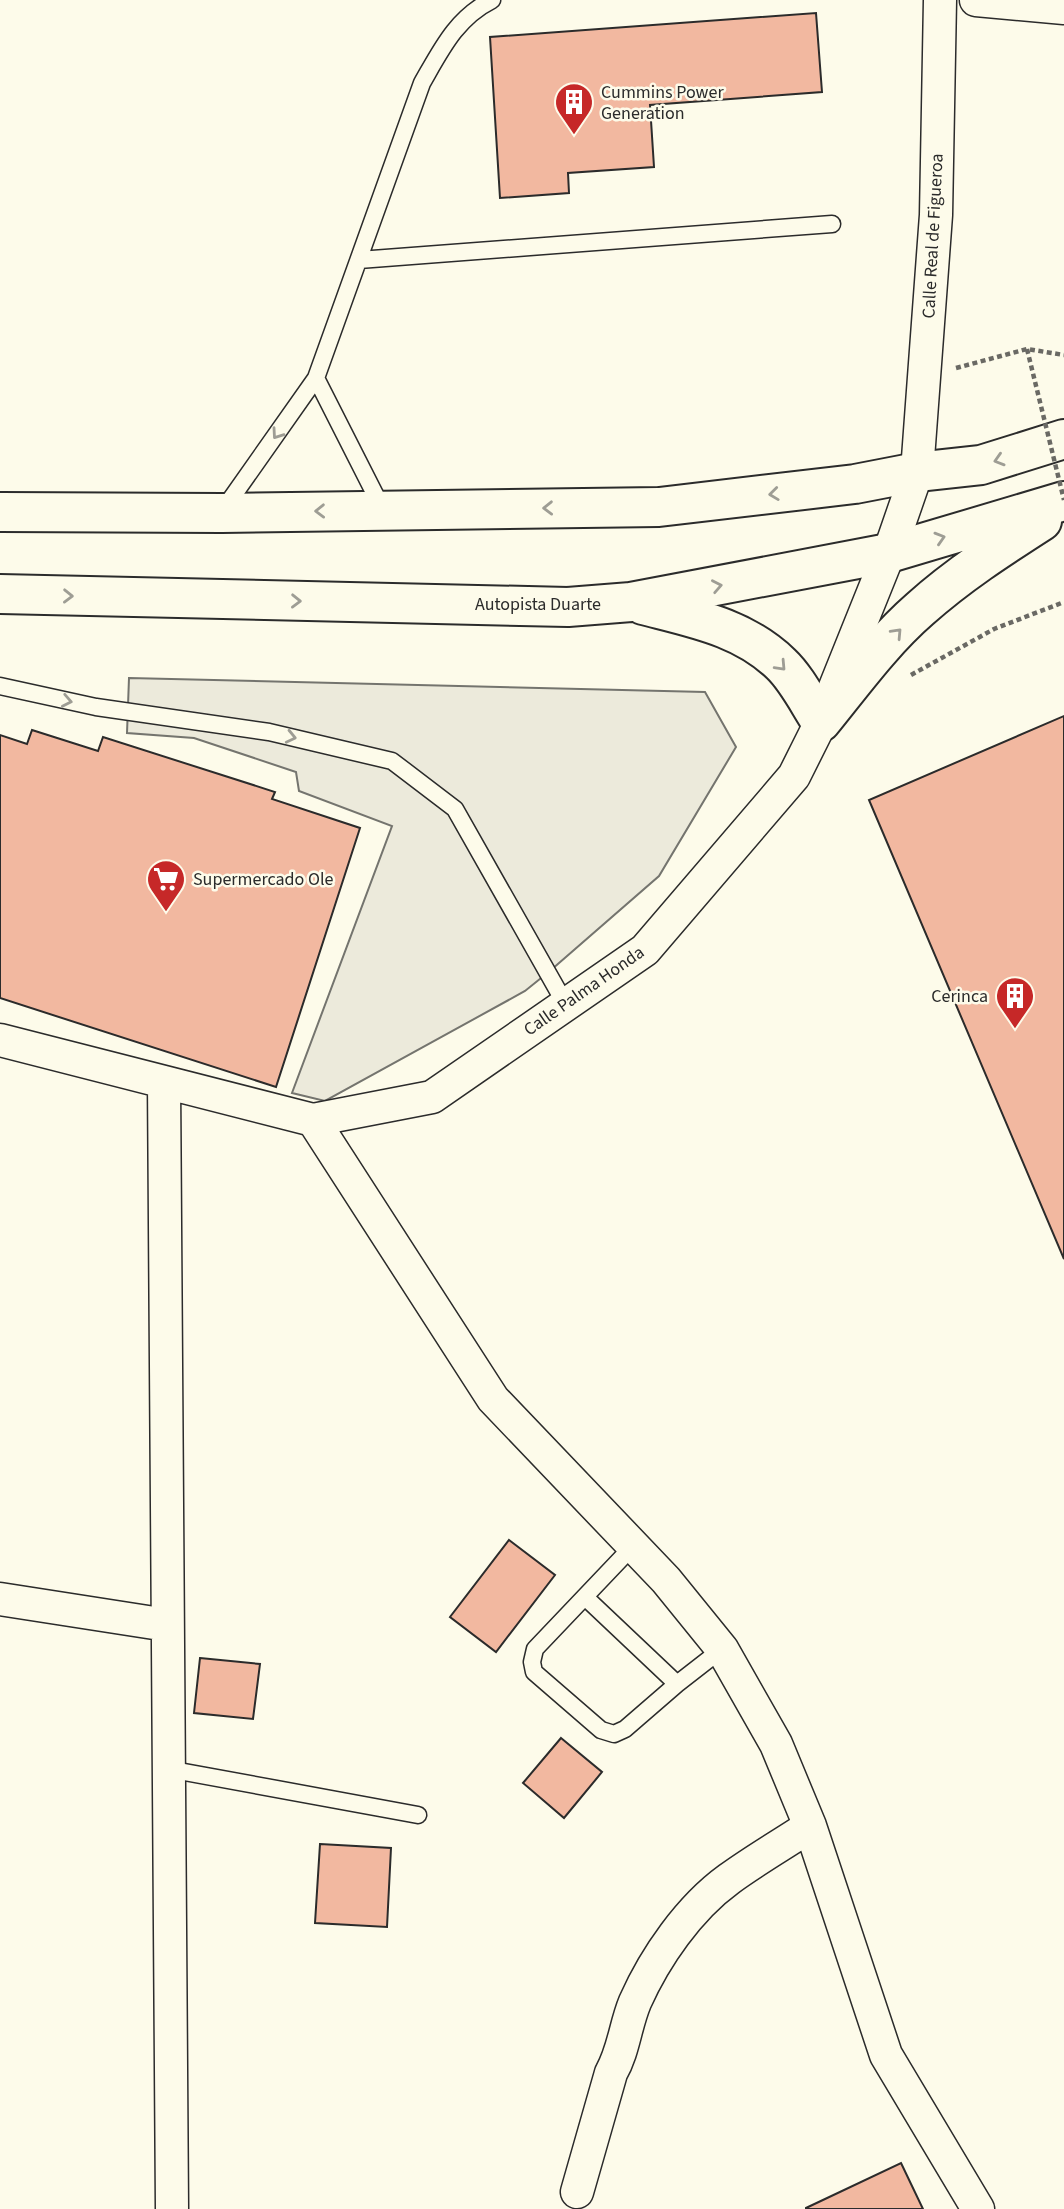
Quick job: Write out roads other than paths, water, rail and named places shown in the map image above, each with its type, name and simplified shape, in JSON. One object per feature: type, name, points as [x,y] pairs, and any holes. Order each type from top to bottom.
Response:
[{"type":"highway","points":[[0,512],[222,513],[659,507],[855,484],[917,472],[981,466],[1064,439]]},
{"type":"highway","points":[[631,602],[715,623],[751,640],[783,665],[821,722],[874,657],[918,610],[969,568],[1064,503]]},
{"type":"highway","name":"Autopista Duarte","points":[[0,594],[568,607],[631,602],[889,553],[1064,503]]},
{"type":"street","name":"Calle Real de Figueroa","points":[[917,472],[936,215],[940,0]]},
{"type":"street","points":[[976,0],[1064,8]]},
{"type":"street","name":"Calle Palma Honda","points":[[0,1040],[313,1120],[432,1097],[645,950],[794,776],[821,722],[889,553],[917,472]]},
{"type":"street","points":[[164,1082],[172,2209]]},
{"type":"street","points":[[313,1120],[493,1399],[666,1580],[722,1649],[776,1744],[810,1826],[886,2055],[978,2209]]},
{"type":"street","points":[[0,1598],[167,1625]]},
{"type":"street","points":[[577,2192],[611,2073],[620,2057],[635,2004],[661,1956],[696,1908],[727,1880],[810,1826]]},
{"type":"lane","points":[[222,513],[316,378],[422,83],[446,40],[473,9],[492,0]]},
{"type":"lane","points":[[359,260],[832,224]]},
{"type":"lane","points":[[316,378],[383,510]]},
{"type":"lane","points":[[0,686],[96,707],[269,732],[392,761],[455,809],[566,1005]]},
{"type":"lane","points":[[633,1546],[535,1649],[532,1662],[534,1672],[601,1730],[614,1734],[625,1729],[722,1649]]},
{"type":"lane","points":[[585,1597],[677,1684]]},
{"type":"lane","points":[[168,1769],[418,1815]]},
{"type":"place","name":"Cummins Power Generation","points":[[574,136]]},
{"type":"place","name":"Supermercado Ole","points":[[166,913]]},
{"type":"place","name":"Cerinca","points":[[1015,1030]]}]
